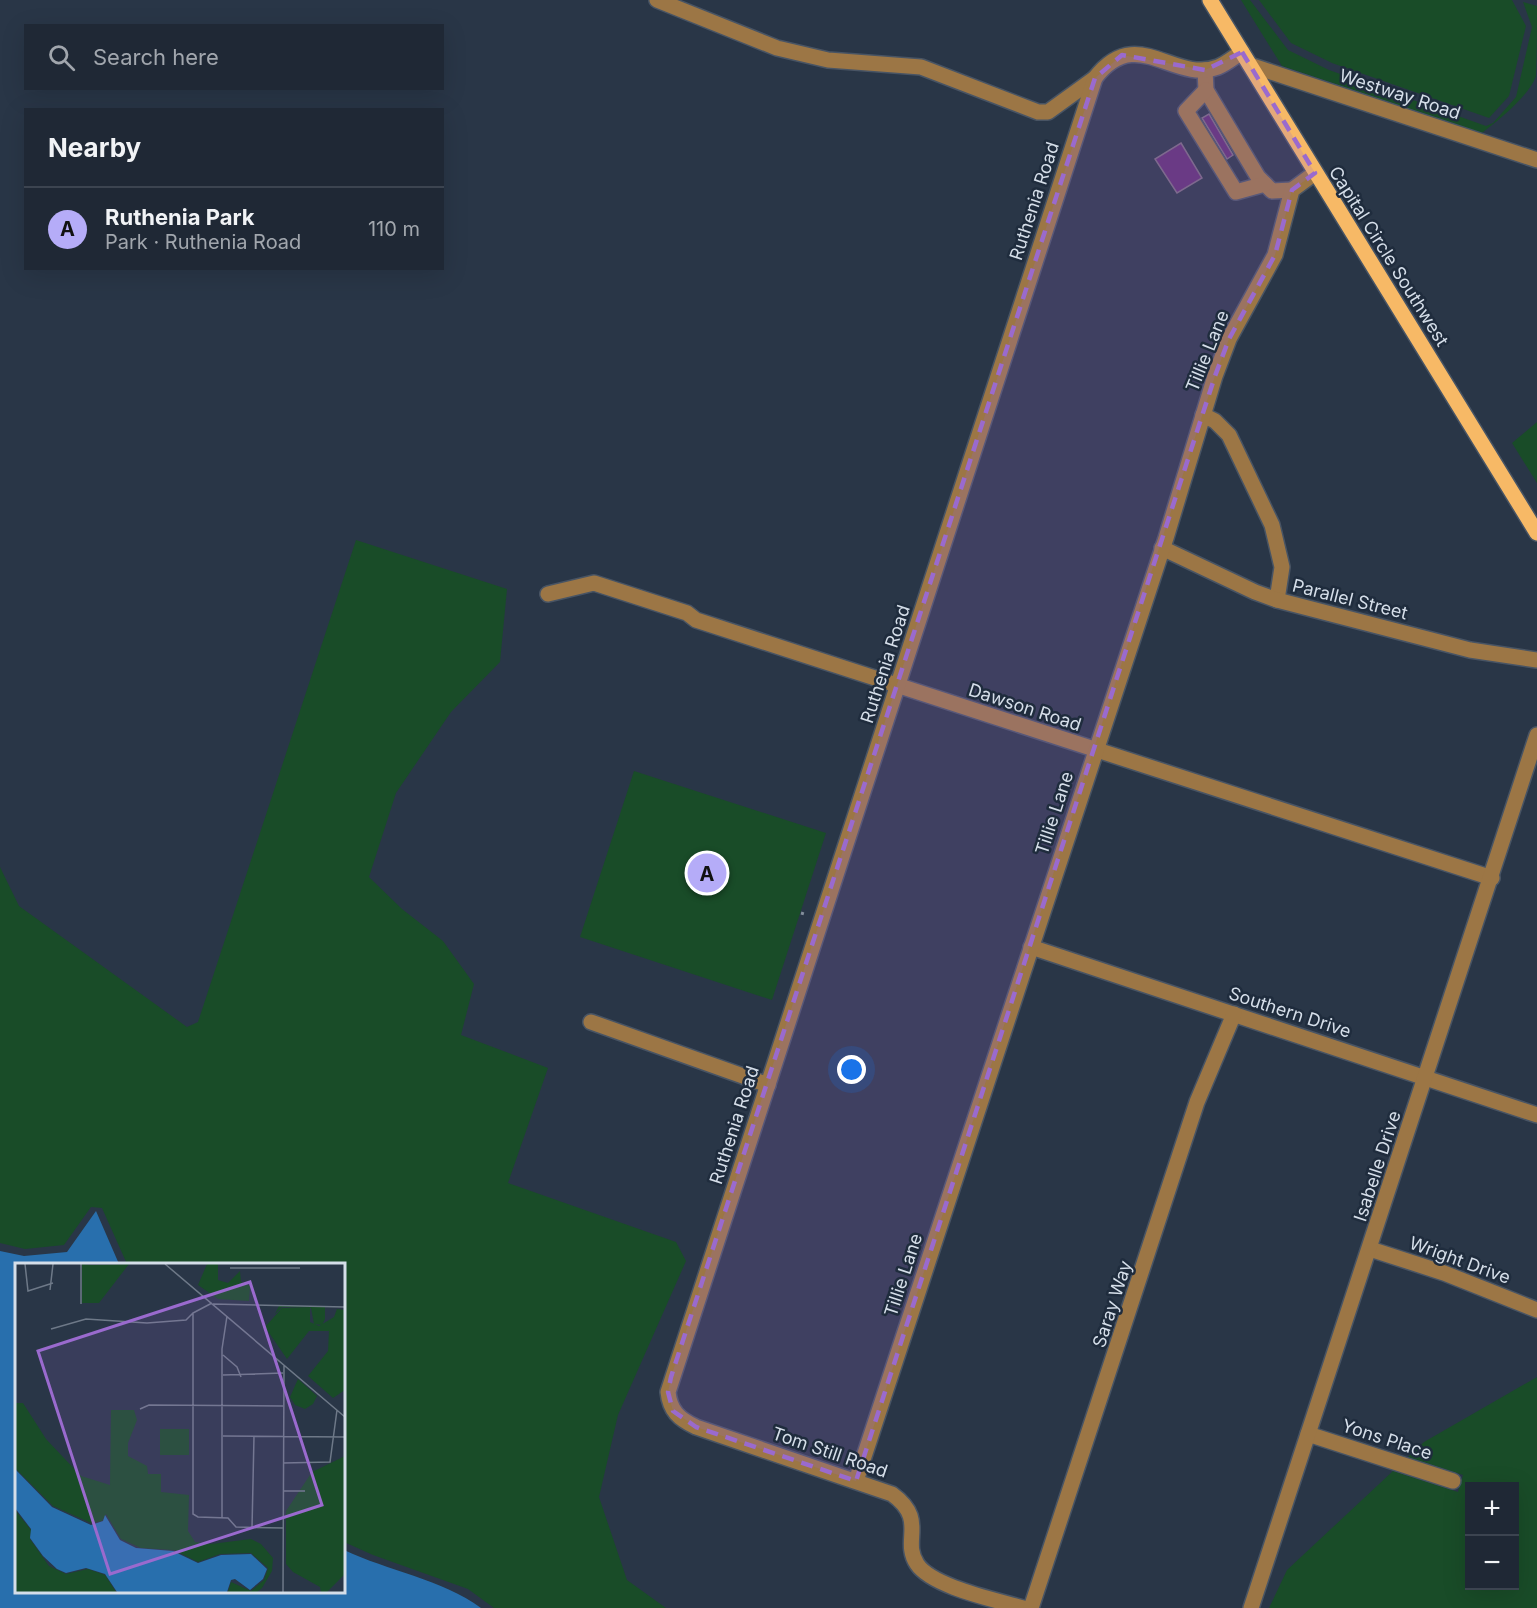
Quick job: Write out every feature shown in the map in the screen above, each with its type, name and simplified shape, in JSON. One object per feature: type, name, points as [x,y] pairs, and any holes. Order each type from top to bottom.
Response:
[{"type":"main road","name":"Capital Circle Southwest","points":[[1210,0],[1537,533]]},
{"type":"street","points":[[657,0],[777,48],[828,60],[921,67],[1038,112],[1048,112],[1095,78],[1112,60],[1133,54],[1205,70],[1246,58]]},
{"type":"street","name":"Westway Road","points":[[1246,58],[1537,160]]},
{"type":"street","points":[[1205,70],[1206,90],[1265,184],[1272,191],[1292,190],[1315,173]]},
{"type":"street","name":"Ruthenia Road","points":[[675,1414],[669,1403],[668,1392],[671,1377],[1095,78]]},
{"type":"street","points":[[1206,90],[1186,111],[1236,192],[1265,184]]},
{"type":"street","name":"Tillie Lane","points":[[856,1481],[1162,548],[1228,339],[1275,255],[1292,190]]},
{"type":"street","points":[[1203,415],[1215,421],[1229,435],[1272,525],[1282,567],[1277,600]]},
{"type":"street","name":"Parallel Street","points":[[1162,548],[1277,600],[1461,648],[1537,660]]},
{"type":"street","name":"Dawson Road","points":[[548,594],[594,583],[615,588],[687,613],[696,620],[1492,878]]},
{"type":"street","name":"Isabelle Drive","points":[[1251,1608],[1427,1078],[1537,735]]},
{"type":"street","name":"Southern Drive","points":[[1031,947],[1537,1115]]},
{"type":"street","name":"Saray Way","points":[[1032,1608],[1197,1102],[1234,1014]]},
{"type":"street","points":[[591,1022],[768,1084]]},
{"type":"street","name":"Wright Drive","points":[[1370,1250],[1444,1273],[1537,1310]]},
{"type":"street","name":"Tom Still Road","points":[[675,1414],[696,1427],[892,1494],[908,1508],[912,1521],[913,1556],[927,1574],[945,1583],[1023,1608]]},
{"type":"street","name":"Yons Place","points":[[1308,1434],[1453,1481]]},
{"type":"highlighted area","points":[[1242,52],[1315,173],[1292,190],[1275,255],[1229,339],[1215,376],[856,1481],[696,1427],[673,1411],[668,1392],[671,1377],[1095,78],[1122,55],[1205,70]]},
{"type":"green space","points":[[1241,0],[1250,0],[1288,50],[1329,70],[1486,126],[1493,123],[1516,97],[1532,27],[1523,2],[1537,6],[1536,76],[1527,91],[1505,115],[1482,133],[1282,66]]},
{"type":"green space","points":[[1259,0],[1512,0],[1526,26],[1509,96],[1489,118],[1332,63],[1291,43]]},
{"type":"green space","points":[[1537,422],[1537,483],[1512,443]]},
{"type":"green space","points":[[356,540],[507,589],[500,662],[451,712],[396,793],[369,877],[402,909],[443,941],[474,984],[461,1035],[548,1068],[508,1183],[676,1242],[686,1261],[618,1415],[599,1497],[627,1580],[666,1608],[494,1608],[468,1589],[373,1555],[345,1542],[345,1263],[127,1263],[102,1208],[91,1207],[64,1245],[25,1249],[0,1243],[0,867],[19,906],[187,1027],[198,1022]]},
{"type":"green space","points":[[634,771],[826,833],[772,1000],[580,937]]},
{"type":"green space","points":[[1537,1377],[1537,1608],[1269,1608],[1287,1570],[1393,1471],[1458,1492],[1463,1475],[1408,1457],[1424,1442]]},
{"type":"water","points":[[96,1211],[119,1263],[15,1263],[15,1593],[345,1593],[345,1550],[432,1582],[466,1598],[481,1608],[0,1608],[0,1251],[24,1256],[67,1252]]},
{"type":"building","points":[[1209,114],[1233,155],[1227,159],[1202,118]]},
{"type":"building","points":[[1181,143],[1202,178],[1177,193],[1155,159]]},
{"type":"place","name":"Ruthenia Park","points":[[707,873]]}]
